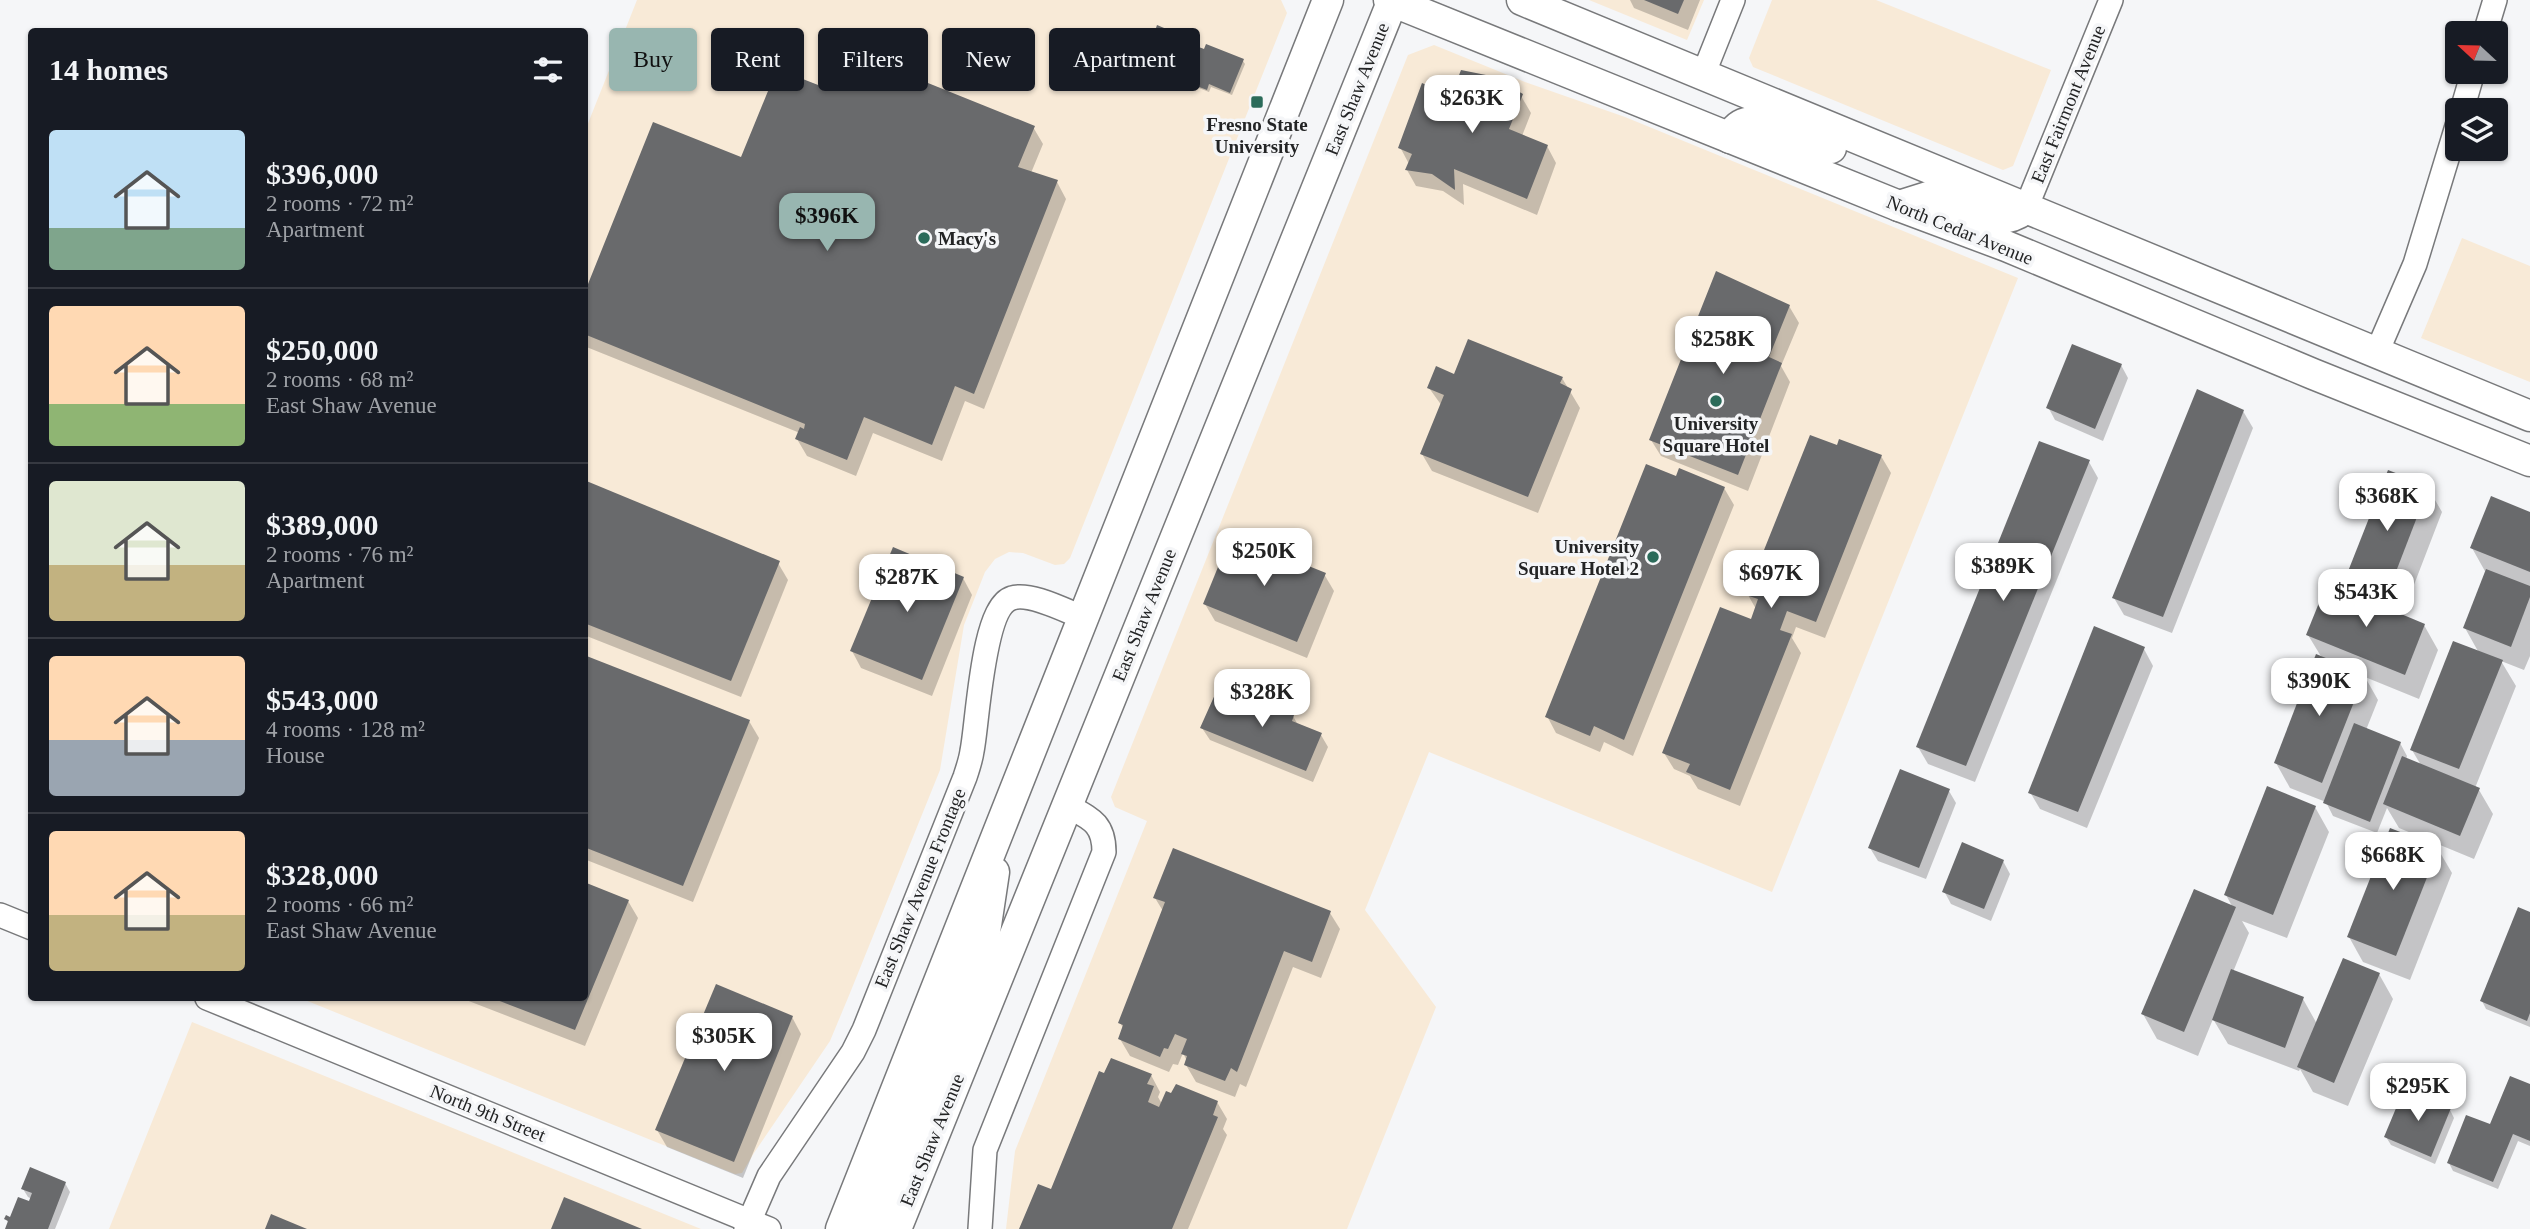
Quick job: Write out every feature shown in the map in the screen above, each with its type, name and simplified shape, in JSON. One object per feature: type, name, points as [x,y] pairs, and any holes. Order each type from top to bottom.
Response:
[{"type":"main road","points":[[841,1229],[1328,0]]},
{"type":"main road","name":"North Cedar Avenue","points":[[1391,0],[1899,206],[2006,246],[2312,374],[2530,461]]},
{"type":"main road","name":"East Shaw Avenue","points":[[896,1229],[1391,0]]},
{"type":"main road","points":[[1522,0],[2530,416]]},
{"type":"main road","points":[[1730,138],[1735,129],[1746,123],[1761,122],[1833,149],[1951,177]]},
{"type":"main road","points":[[1899,206],[1934,195],[1974,213],[2001,220],[2010,219],[2026,208]]},
{"type":"main road","points":[[2006,246],[2029,234],[2042,234],[2075,247],[2098,237]]},
{"type":"main road","points":[[867,1229],[985,932],[1000,823]]},
{"type":"street","points":[[1703,75],[1733,0]]},
{"type":"street","name":"East Fairmont Avenue","points":[[2026,208],[2111,0]]},
{"type":"street","points":[[2489,21],[2495,0]]},
{"type":"street","points":[[2377,352],[2415,264],[2446,161]]},
{"type":"street","name":"East Shaw Avenue Frontage","points":[[755,1226],[769,1176],[853,1052],[864,1030],[965,777],[972,751],[986,646],[1000,607],[1013,597],[1021,597],[1036,599],[1084,618]]},
{"type":"street","points":[[980,1229],[985,1150],[1104,852],[1101,830],[1093,820],[1066,805]]},
{"type":"street","points":[[0,915],[28,926]]},
{"type":"street","name":"North 9th Street","points":[[214,1001],[755,1226]]},
{"type":"shaded area","points":[[637,0],[1281,0],[1287,13],[1070,558],[1064,564],[1055,565],[1023,553],[1009,552],[995,559],[985,572],[964,625],[940,770],[850,993],[830,1041],[742,1173],[735,1174],[307,1001],[588,1001],[588,123],[609,71],[609,91],[697,91],[697,28],[626,28]]},
{"type":"shaded area","points":[[1589,0],[1704,0],[1687,40]]},
{"type":"shaded area","points":[[1772,0],[1876,0],[2051,70],[2013,166],[2003,170],[1753,67],[1749,58]]},
{"type":"shaded area","points":[[1434,45],[1525,82],[1625,117],[2018,278],[1772,892],[1429,752],[1365,910],[1436,1007],[1347,1229],[1006,1229],[1015,1151],[1147,821],[1115,807],[1111,797],[1408,55]]},
{"type":"shaded area","points":[[2462,238],[2530,266],[2530,382],[2421,338]]},
{"type":"shaded area","points":[[192,1022],[701,1229],[109,1229]]},
{"type":"building","points":[[1644,0],[1684,0],[1678,14]]},
{"type":"building","points":[[1206,44],[1244,59],[1230,93],[1209,84],[1207,90],[1200,87],[1200,48],[1204,49]]},
{"type":"building","points":[[1461,70],[1491,76],[1523,94],[1509,129],[1548,145],[1527,199],[1454,169],[1455,190],[1432,174],[1405,170],[1412,154],[1398,148],[1422,83],[1451,96]]},
{"type":"building","points":[[804,80],[818,85],[818,91],[928,91],[928,83],[942,91],[1035,126],[1018,167],[1058,180],[974,394],[955,386],[932,445],[864,417],[847,460],[795,439],[800,427],[804,429],[805,424],[588,336],[588,284],[653,122],[741,157],[768,91],[804,91]]},
{"type":"building","name":"University Square Hotel","points":[[1716,271],[1790,305],[1769,357],[1782,363],[1738,475],[1649,440]]},
{"type":"building","points":[[1468,339],[1563,377],[1560,383],[1572,389],[1528,497],[1420,454],[1444,395],[1427,388],[1436,366],[1454,374]]},
{"type":"building","points":[[2072,344],[2122,364],[2095,429],[2046,408]]},
{"type":"building","points":[[2197,389],[2244,410],[2163,617],[2112,598]]},
{"type":"building","points":[[1810,435],[1837,445],[1839,439],[1882,455],[1816,622],[1787,611],[1780,630],[1792,634],[1730,790],[1686,772],[1690,764],[1662,753],[1720,607],[1751,619],[1758,599],[1746,595]]},
{"type":"building","points":[[2039,441],[2090,460],[1966,766],[1916,747]]},
{"type":"building","name":"University Square Hotel 2","points":[[1646,464],[1676,476],[1679,468],[1725,487],[1624,740],[1594,726],[1590,736],[1545,717]]},
{"type":"building","points":[[2388,470],[2429,486],[2387,595],[2345,579]]},
{"type":"building","points":[[588,482],[780,561],[731,681],[588,625]]},
{"type":"building","points":[[2491,496],[2530,512],[2530,572],[2470,548]]},
{"type":"building","points":[[1231,535],[1326,573],[1297,642],[1203,604]]},
{"type":"building","points":[[893,547],[964,577],[922,680],[850,651]]},
{"type":"building","points":[[2486,569],[2530,586],[2530,597],[2511,647],[2463,628]]},
{"type":"building","points":[[2327,583],[2425,624],[2405,675],[2306,635]]},
{"type":"building","points":[[2094,626],[2145,647],[2078,812],[2028,793]]},
{"type":"building","points":[[2453,641],[2503,660],[2459,769],[2410,750]]},
{"type":"building","points":[[2316,654],[2365,674],[2322,783],[2274,763]]},
{"type":"building","points":[[588,657],[750,720],[683,886],[588,849]]},
{"type":"building","points":[[1217,690],[1243,700],[1246,695],[1294,715],[1292,721],[1322,733],[1306,771],[1200,728]]},
{"type":"building","points":[[2354,723],[2401,742],[2370,822],[2323,803]]},
{"type":"building","points":[[2402,756],[2480,788],[2460,836],[2383,804]]},
{"type":"building","points":[[1900,769],[1950,789],[1919,868],[1868,848]]},
{"type":"building","points":[[2267,786],[2316,806],[2273,915],[2224,895]]},
{"type":"building","points":[[2390,828],[2439,847],[2396,956],[2347,937]]},
{"type":"building","points":[[1962,842],[2004,860],[1984,909],[1942,892]]},
{"type":"building","points":[[1173,848],[1331,911],[1312,962],[1284,951],[1237,1072],[1231,1068],[1225,1081],[1184,1065],[1187,1056],[1181,1054],[1187,1039],[1175,1034],[1168,1049],[1164,1048],[1160,1057],[1118,1039],[1123,1025],[1118,1023],[1165,902],[1153,898]]},
{"type":"building","points":[[588,884],[629,900],[588,999]]},
{"type":"building","points":[[2194,889],[2236,907],[2184,1032],[2141,1014]]},
{"type":"building","points":[[2518,907],[2530,912],[2530,1013],[2527,1021],[2480,1001]]},
{"type":"building","points":[[2343,958],[2380,973],[2334,1083],[2297,1067]]},
{"type":"building","points":[[2231,969],[2304,997],[2285,1048],[2212,1020]]},
{"type":"building","points":[[716,984],[793,1016],[734,1162],[655,1130]]},
{"type":"building","points":[[500,1001],[587,1001],[575,1030]]},
{"type":"building","points":[[1111,1058],[1152,1074],[1147,1084],[1154,1086],[1148,1102],[1159,1107],[1166,1091],[1171,1093],[1176,1084],[1218,1101],[1213,1115],[1218,1117],[1172,1229],[1019,1229],[1038,1184],[1051,1189],[1099,1071],[1104,1073]]},
{"type":"building","points":[[2510,1076],[2530,1084],[2530,1141],[2513,1134],[2493,1182],[2447,1163],[2466,1115],[2490,1124]]},
{"type":"building","points":[[2404,1089],[2451,1108],[2431,1157],[2384,1137]]},
{"type":"building","points":[[30,1167],[66,1182],[48,1229],[5,1229],[8,1221],[4,1219],[6,1215],[10,1217],[18,1197],[29,1201],[32,1193],[21,1189]]},
{"type":"building","points":[[564,1197],[642,1229],[551,1229]]},
{"type":"building","points":[[271,1214],[307,1229],[265,1229]]},
{"type":"place","name":"Fresno State University","points":[[1257,102]]},
{"type":"place","name":"Macy's","points":[[924,238]]},
{"type":"place","name":"University Square Hotel","points":[[1716,401]]},
{"type":"place","name":"University Square Hotel 2","points":[[1653,557]]}]
